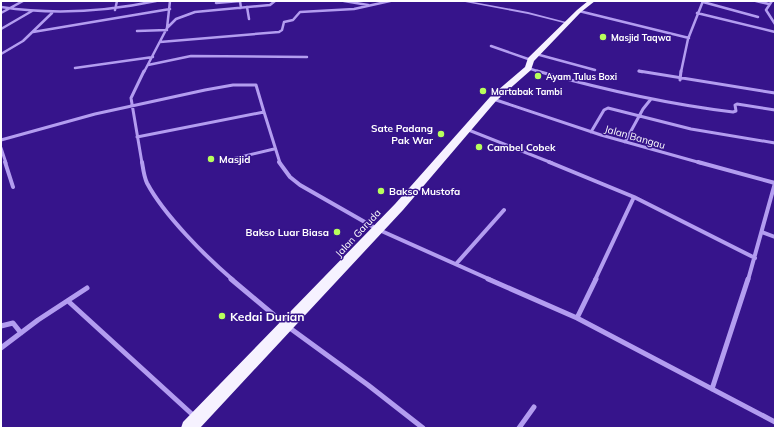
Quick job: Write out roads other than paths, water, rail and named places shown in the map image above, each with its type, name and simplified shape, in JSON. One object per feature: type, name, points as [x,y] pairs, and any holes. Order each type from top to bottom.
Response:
[{"type":"highway","name":"Jalan Garuda","points":[[189,428],[288,326],[493,99],[532,61],[579,11],[592,1]]},
{"type":"street","points":[[1,13],[23,1]]},
{"type":"street","points":[[115,10],[117,1]]},
{"type":"street","points":[[1,7],[52,13],[115,10],[156,1]]},
{"type":"street","points":[[167,29],[170,1]]},
{"type":"street","points":[[217,1],[216,3],[240,1],[241,8]]},
{"type":"street","points":[[258,1],[258,6]]},
{"type":"street","points":[[275,1],[270,5],[195,12],[176,19],[167,29],[134,90],[131,105],[146,181],[162,207],[219,268],[288,326],[423,428]]},
{"type":"street","points":[[344,1],[352,4],[374,6]]},
{"type":"street","points":[[160,42],[202,37],[279,32],[282,30],[284,22],[293,20],[300,12],[354,9],[374,6],[390,1]]},
{"type":"street","points":[[462,1],[528,13],[568,23]]},
{"type":"street","points":[[680,80],[680,71],[689,38],[697,13],[703,1],[758,17]]},
{"type":"street","points":[[756,1],[769,4]]},
{"type":"street","points":[[772,1],[766,10],[775,24]]},
{"type":"street","points":[[246,7],[249,19]]},
{"type":"street","points":[[33,32],[170,9]]},
{"type":"street","points":[[1,29],[32,11]]},
{"type":"street","points":[[579,11],[689,38]]},
{"type":"street","points":[[1,54],[23,41],[52,13]]},
{"type":"street","points":[[697,13],[775,32]]},
{"type":"street","points":[[769,16],[775,16]]},
{"type":"street","points":[[137,31],[167,29]]},
{"type":"street","points":[[491,46],[532,61],[585,84],[687,106],[733,112],[736,111],[735,105],[737,104],[775,110]]},
{"type":"street","points":[[148,65],[191,56],[307,57]]},
{"type":"street","points":[[75,68],[120,62],[128,58],[153,57]]},
{"type":"street","points":[[532,61],[595,70]]},
{"type":"street","points":[[639,71],[680,80],[731,85],[775,93]]},
{"type":"street","points":[[1,140],[62,122],[131,105],[212,88],[253,84],[257,85],[279,164],[290,178],[377,229],[577,318],[775,422]]},
{"type":"street","name":"Jalan Bangau","points":[[493,99],[591,132],[775,183]]},
{"type":"street","points":[[625,142],[640,118],[643,109],[652,99]]},
{"type":"street","points":[[591,132],[605,108],[702,133],[775,143]]},
{"type":"street","points":[[137,137],[264,112]]},
{"type":"street","points":[[466,129],[591,178],[755,258]]},
{"type":"street","points":[[1,148],[3,163],[13,187]]},
{"type":"street","points":[[228,160],[274,149]]},
{"type":"street","points":[[712,389],[755,258],[775,183]]},
{"type":"street","points":[[577,318],[634,198]]},
{"type":"street","points":[[456,264],[504,210]]},
{"type":"street","points":[[762,232],[775,237]]},
{"type":"street","points":[[1,348],[87,288]]},
{"type":"street","points":[[68,301],[198,419]]},
{"type":"street","points":[[1,326],[12,323],[21,333]]},
{"type":"street","points":[[519,428],[534,407]]},
{"type":"place","name":"Masjid Taqwa","points":[[603,37]]},
{"type":"place","name":"Ayam Tulus Boxi","points":[[538,76]]},
{"type":"place","name":"Martabak Tambi","points":[[483,91]]},
{"type":"place","name":"Sate Padang Pak War","points":[[441,134]]},
{"type":"place","name":"Cambel Cobek","points":[[479,147]]},
{"type":"place","name":"Masjid","points":[[211,159]]},
{"type":"place","name":"Bakso Mustofa","points":[[381,191]]},
{"type":"place","name":"Bakso Luar Biasa","points":[[337,232]]},
{"type":"place","name":"Kedai Durian","points":[[222,316]]}]
